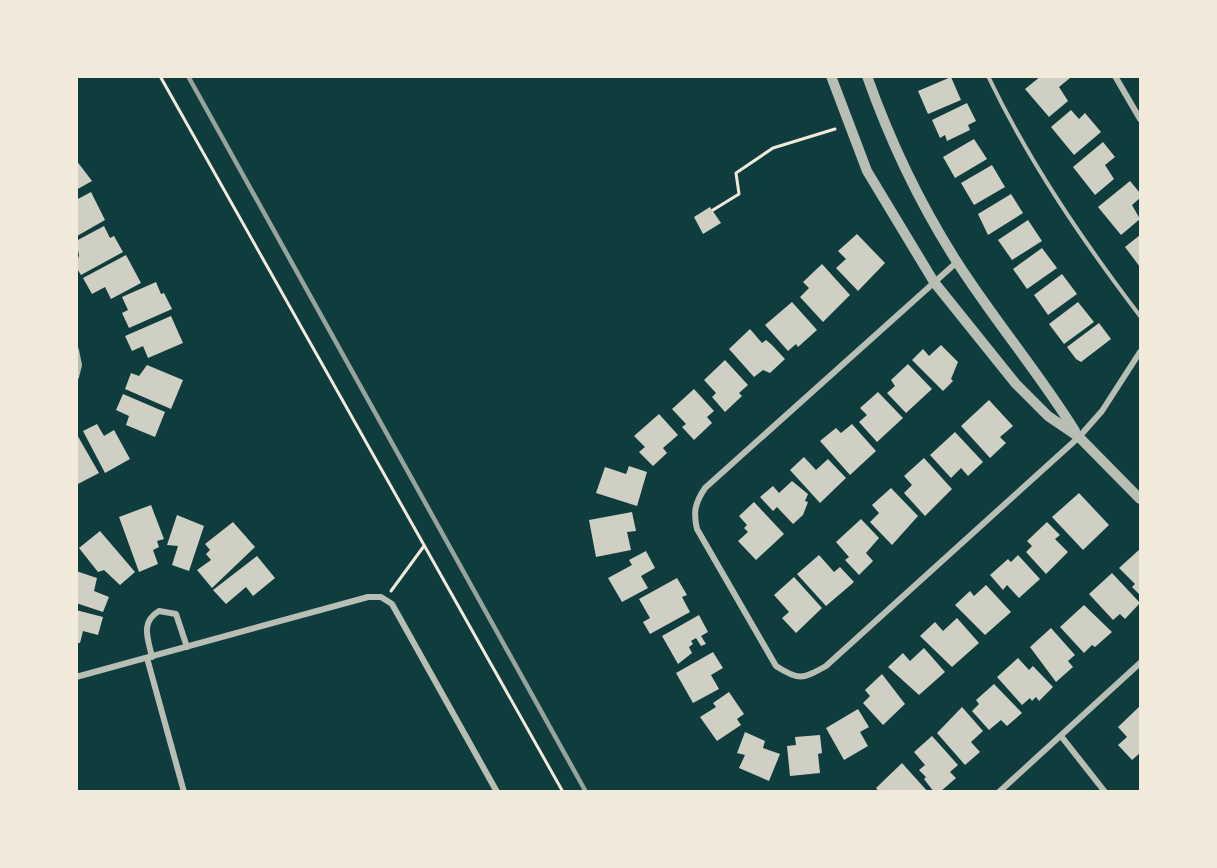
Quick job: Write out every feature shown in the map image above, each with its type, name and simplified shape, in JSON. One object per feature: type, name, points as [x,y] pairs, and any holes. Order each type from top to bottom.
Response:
[{"type":"street","points":[[831,76],[837,99],[867,171],[934,282],[1016,384],[1048,416],[1079,437],[1140,499]]},
{"type":"street","points":[[867,76],[904,166],[957,262],[1047,387],[1079,437]]},
{"type":"street","points":[[1115,76],[1140,119]]},
{"type":"street","points":[[957,262],[705,488],[697,500],[693,514],[697,529],[776,666],[794,678],[808,676],[826,666],[1079,437],[1102,411],[1140,352]]},
{"type":"street","points":[[76,350],[79,364],[76,377]]},
{"type":"street","points":[[76,678],[368,597],[384,600],[392,604],[497,792]]},
{"type":"street","points":[[184,792],[150,658],[146,631],[152,615],[159,611],[176,614],[188,647]]},
{"type":"street","points":[[999,792],[1140,663]]},
{"type":"street","points":[[1061,736],[1105,792]]},
{"type":"lane","points":[[988,76],[1018,136],[1053,192],[1098,260],[1140,316]]},
{"type":"path","points":[[159,76],[562,792]]},
{"type":"path","points":[[713,210],[739,194],[736,172],[773,148],[835,129]]},
{"type":"path","points":[[384,600],[424,546]]},
{"type":"building","points":[[1041,76],[1070,78],[1059,87],[1068,101],[1049,117],[1025,89]]},
{"type":"building","points":[[951,77],[961,100],[928,114],[918,91]]},
{"type":"building","points":[[967,103],[976,121],[968,125],[970,130],[947,141],[945,135],[940,138],[932,120]]},
{"type":"building","points":[[1071,110],[1079,119],[1085,113],[1101,132],[1074,155],[1051,127]]},
{"type":"building","points":[[974,139],[987,159],[955,178],[943,157]]},
{"type":"building","points":[[1103,142],[1115,157],[1105,165],[1114,179],[1095,195],[1073,167]]},
{"type":"building","points":[[76,160],[92,181],[76,190]]},
{"type":"building","points":[[992,165],[1005,187],[974,205],[961,183]]},
{"type":"building","points":[[1130,181],[1140,193],[1140,198],[1132,205],[1140,219],[1121,235],[1098,207]]},
{"type":"building","points":[[91,192],[105,220],[77,236],[76,200]]},
{"type":"building","points":[[1011,194],[1023,213],[988,235],[978,214]]},
{"type":"building","points":[[710,207],[721,223],[703,234],[694,217]]},
{"type":"building","points":[[1028,220],[1042,241],[1012,260],[998,240]]},
{"type":"building","points":[[104,226],[110,238],[114,236],[123,252],[81,275],[76,267],[79,255],[76,241]]},
{"type":"building","points":[[857,234],[885,263],[858,291],[836,268],[846,259],[838,251]]},
{"type":"building","points":[[1140,235],[1140,267],[1125,247]]},
{"type":"building","points":[[1042,248],[1057,268],[1027,289],[1013,269]]},
{"type":"building","points":[[126,255],[141,283],[111,299],[105,287],[92,294],[83,278]]},
{"type":"building","points":[[822,264],[850,295],[823,322],[800,297],[809,288],[803,282]]},
{"type":"building","points":[[1062,274],[1077,294],[1048,315],[1034,295]]},
{"type":"building","points":[[156,282],[161,294],[164,293],[172,309],[129,328],[122,313],[128,310],[122,297]]},
{"type":"building","points":[[792,302],[817,330],[798,347],[796,344],[788,351],[765,325]]},
{"type":"building","points":[[1078,302],[1094,322],[1064,344],[1049,324]]},
{"type":"building","points":[[171,316],[183,343],[148,358],[143,346],[132,351],[125,336]]},
{"type":"building","points":[[1099,323],[1111,339],[1081,362],[1067,347]]},
{"type":"building","points":[[750,329],[762,343],[766,340],[785,359],[770,373],[763,370],[754,377],[729,349]]},
{"type":"building","points":[[941,345],[958,362],[951,379],[953,381],[943,391],[912,360],[923,349],[929,356]]},
{"type":"building","points":[[725,360],[748,385],[739,393],[742,396],[725,412],[712,397],[716,393],[704,380]]},
{"type":"building","points":[[908,364],[932,389],[906,413],[887,393],[895,386],[891,380]]},
{"type":"building","points":[[147,365],[183,380],[171,409],[125,389],[131,373],[139,376]]},
{"type":"building","points":[[694,389],[714,411],[707,417],[712,423],[694,440],[682,427],[686,424],[672,409]]},
{"type":"building","points":[[878,392],[903,418],[877,442],[859,422],[867,415],[860,408]]},
{"type":"building","points":[[123,394],[165,412],[155,437],[126,425],[129,416],[116,410]]},
{"type":"building","points":[[989,400],[1013,426],[1000,437],[1006,443],[990,458],[961,426]]},
{"type":"building","points":[[659,414],[678,435],[663,448],[667,453],[653,466],[639,452],[645,447],[634,436]]},
{"type":"building","points":[[97,424],[104,436],[114,430],[130,459],[105,473],[83,431]]},
{"type":"building","points":[[852,424],[876,451],[850,475],[820,441],[836,428],[841,433]]},
{"type":"building","points":[[955,432],[983,462],[968,476],[961,468],[951,478],[930,455]]},
{"type":"building","points":[[76,433],[99,473],[76,485]]},
{"type":"building","points":[[804,457],[816,470],[828,459],[846,478],[820,503],[790,470]]},
{"type":"building","points":[[924,458],[952,489],[925,516],[904,493],[912,485],[904,476]]},
{"type":"building","points":[[629,466],[647,472],[637,506],[596,493],[605,467],[626,474]]},
{"type":"building","points":[[792,481],[808,494],[805,501],[808,502],[803,515],[793,524],[777,507],[773,511],[760,497],[773,486],[779,493]]},
{"type":"building","points":[[891,488],[918,516],[892,545],[870,522],[879,513],[872,505]]},
{"type":"building","points":[[1079,493],[1109,525],[1083,550],[1052,517]]},
{"type":"building","points":[[754,502],[784,534],[756,560],[738,541],[748,532],[744,528],[747,525],[739,516]]},
{"type":"building","points":[[151,505],[164,539],[157,541],[159,547],[153,550],[158,564],[139,572],[119,517]]},
{"type":"building","points":[[632,512],[636,531],[627,532],[631,550],[596,557],[589,520]]},
{"type":"building","points":[[177,515],[204,526],[189,571],[172,565],[178,546],[167,545]]},
{"type":"building","points":[[861,519],[879,538],[866,553],[873,561],[859,575],[845,560],[849,557],[836,542]]},
{"type":"building","points":[[233,522],[255,547],[212,588],[197,570],[211,560],[206,554],[210,550],[205,544]]},
{"type":"building","points":[[1047,522],[1060,535],[1055,539],[1068,552],[1046,574],[1026,552],[1032,546],[1027,541]]},
{"type":"building","points":[[100,531],[135,572],[120,585],[104,570],[98,572],[79,548]]},
{"type":"building","points":[[1140,549],[1140,595],[1132,587],[1135,584],[1119,568]]},
{"type":"building","points":[[646,551],[655,568],[641,576],[648,588],[622,602],[608,578],[632,565],[629,560]]},
{"type":"building","points":[[819,555],[834,572],[840,567],[854,582],[826,606],[797,574]]},
{"type":"building","points":[[1018,555],[1040,579],[1019,598],[1007,585],[1003,590],[990,575],[1008,559],[1011,562]]},
{"type":"building","points":[[257,556],[275,578],[253,596],[246,587],[226,604],[213,590]]},
{"type":"building","points":[[76,571],[97,578],[94,591],[109,597],[103,612],[76,603]]},
{"type":"building","points":[[1112,573],[1140,603],[1125,619],[1120,614],[1113,620],[1089,594]]},
{"type":"building","points":[[794,577],[822,608],[796,633],[782,618],[789,612],[774,595]]},
{"type":"building","points":[[677,578],[687,595],[682,597],[690,612],[650,634],[643,622],[650,618],[639,599]]},
{"type":"building","points":[[986,585],[1011,612],[985,635],[955,605],[970,591],[974,596]]},
{"type":"building","points":[[1084,605],[1112,632],[1095,647],[1092,645],[1084,653],[1060,627]]},
{"type":"building","points":[[76,610],[103,617],[98,635],[83,631],[80,643],[76,643]]},
{"type":"building","points":[[699,615],[708,632],[701,636],[706,644],[701,646],[696,638],[691,641],[693,644],[689,647],[692,653],[678,664],[662,636]]},
{"type":"building","points":[[957,618],[979,643],[952,667],[920,636],[935,622],[943,631]]},
{"type":"building","points":[[1051,628],[1075,655],[1068,661],[1073,667],[1056,682],[1030,647]]},
{"type":"building","points":[[924,648],[945,672],[919,695],[888,667],[903,653],[910,661]]},
{"type":"building","points":[[713,652],[723,668],[711,675],[719,689],[693,703],[676,673]]},
{"type":"building","points":[[1018,658],[1029,670],[1033,666],[1053,687],[1039,701],[1036,697],[1032,701],[1030,698],[1022,705],[997,677]]},
{"type":"building","points":[[882,674],[905,704],[883,725],[863,703],[870,696],[865,690]]},
{"type":"building","points":[[994,684],[1022,713],[1007,726],[1001,720],[989,730],[972,711],[979,704],[976,700]]},
{"type":"building","points":[[729,692],[744,714],[737,719],[741,725],[717,741],[700,717],[716,707],[713,703]]},
{"type":"building","points":[[1140,706],[1140,753],[1132,760],[1118,745],[1127,737],[1118,727]]},
{"type":"building","points":[[962,707],[983,731],[971,742],[980,752],[965,765],[937,733]]},
{"type":"building","points":[[858,709],[869,727],[860,732],[868,746],[844,760],[826,728]]},
{"type":"building","points":[[745,732],[765,741],[763,748],[780,754],[769,781],[739,768],[745,755],[737,753]]},
{"type":"building","points":[[820,735],[822,753],[818,754],[820,773],[790,776],[787,746],[796,745],[795,737]]},
{"type":"building","points":[[932,736],[958,765],[950,772],[956,778],[940,792],[934,792],[924,779],[926,777],[919,770],[925,765],[914,752]]},
{"type":"building","points":[[902,763],[928,792],[879,792],[876,788]]},
{"type":"railway","points":[[188,76],[586,792]]}]
